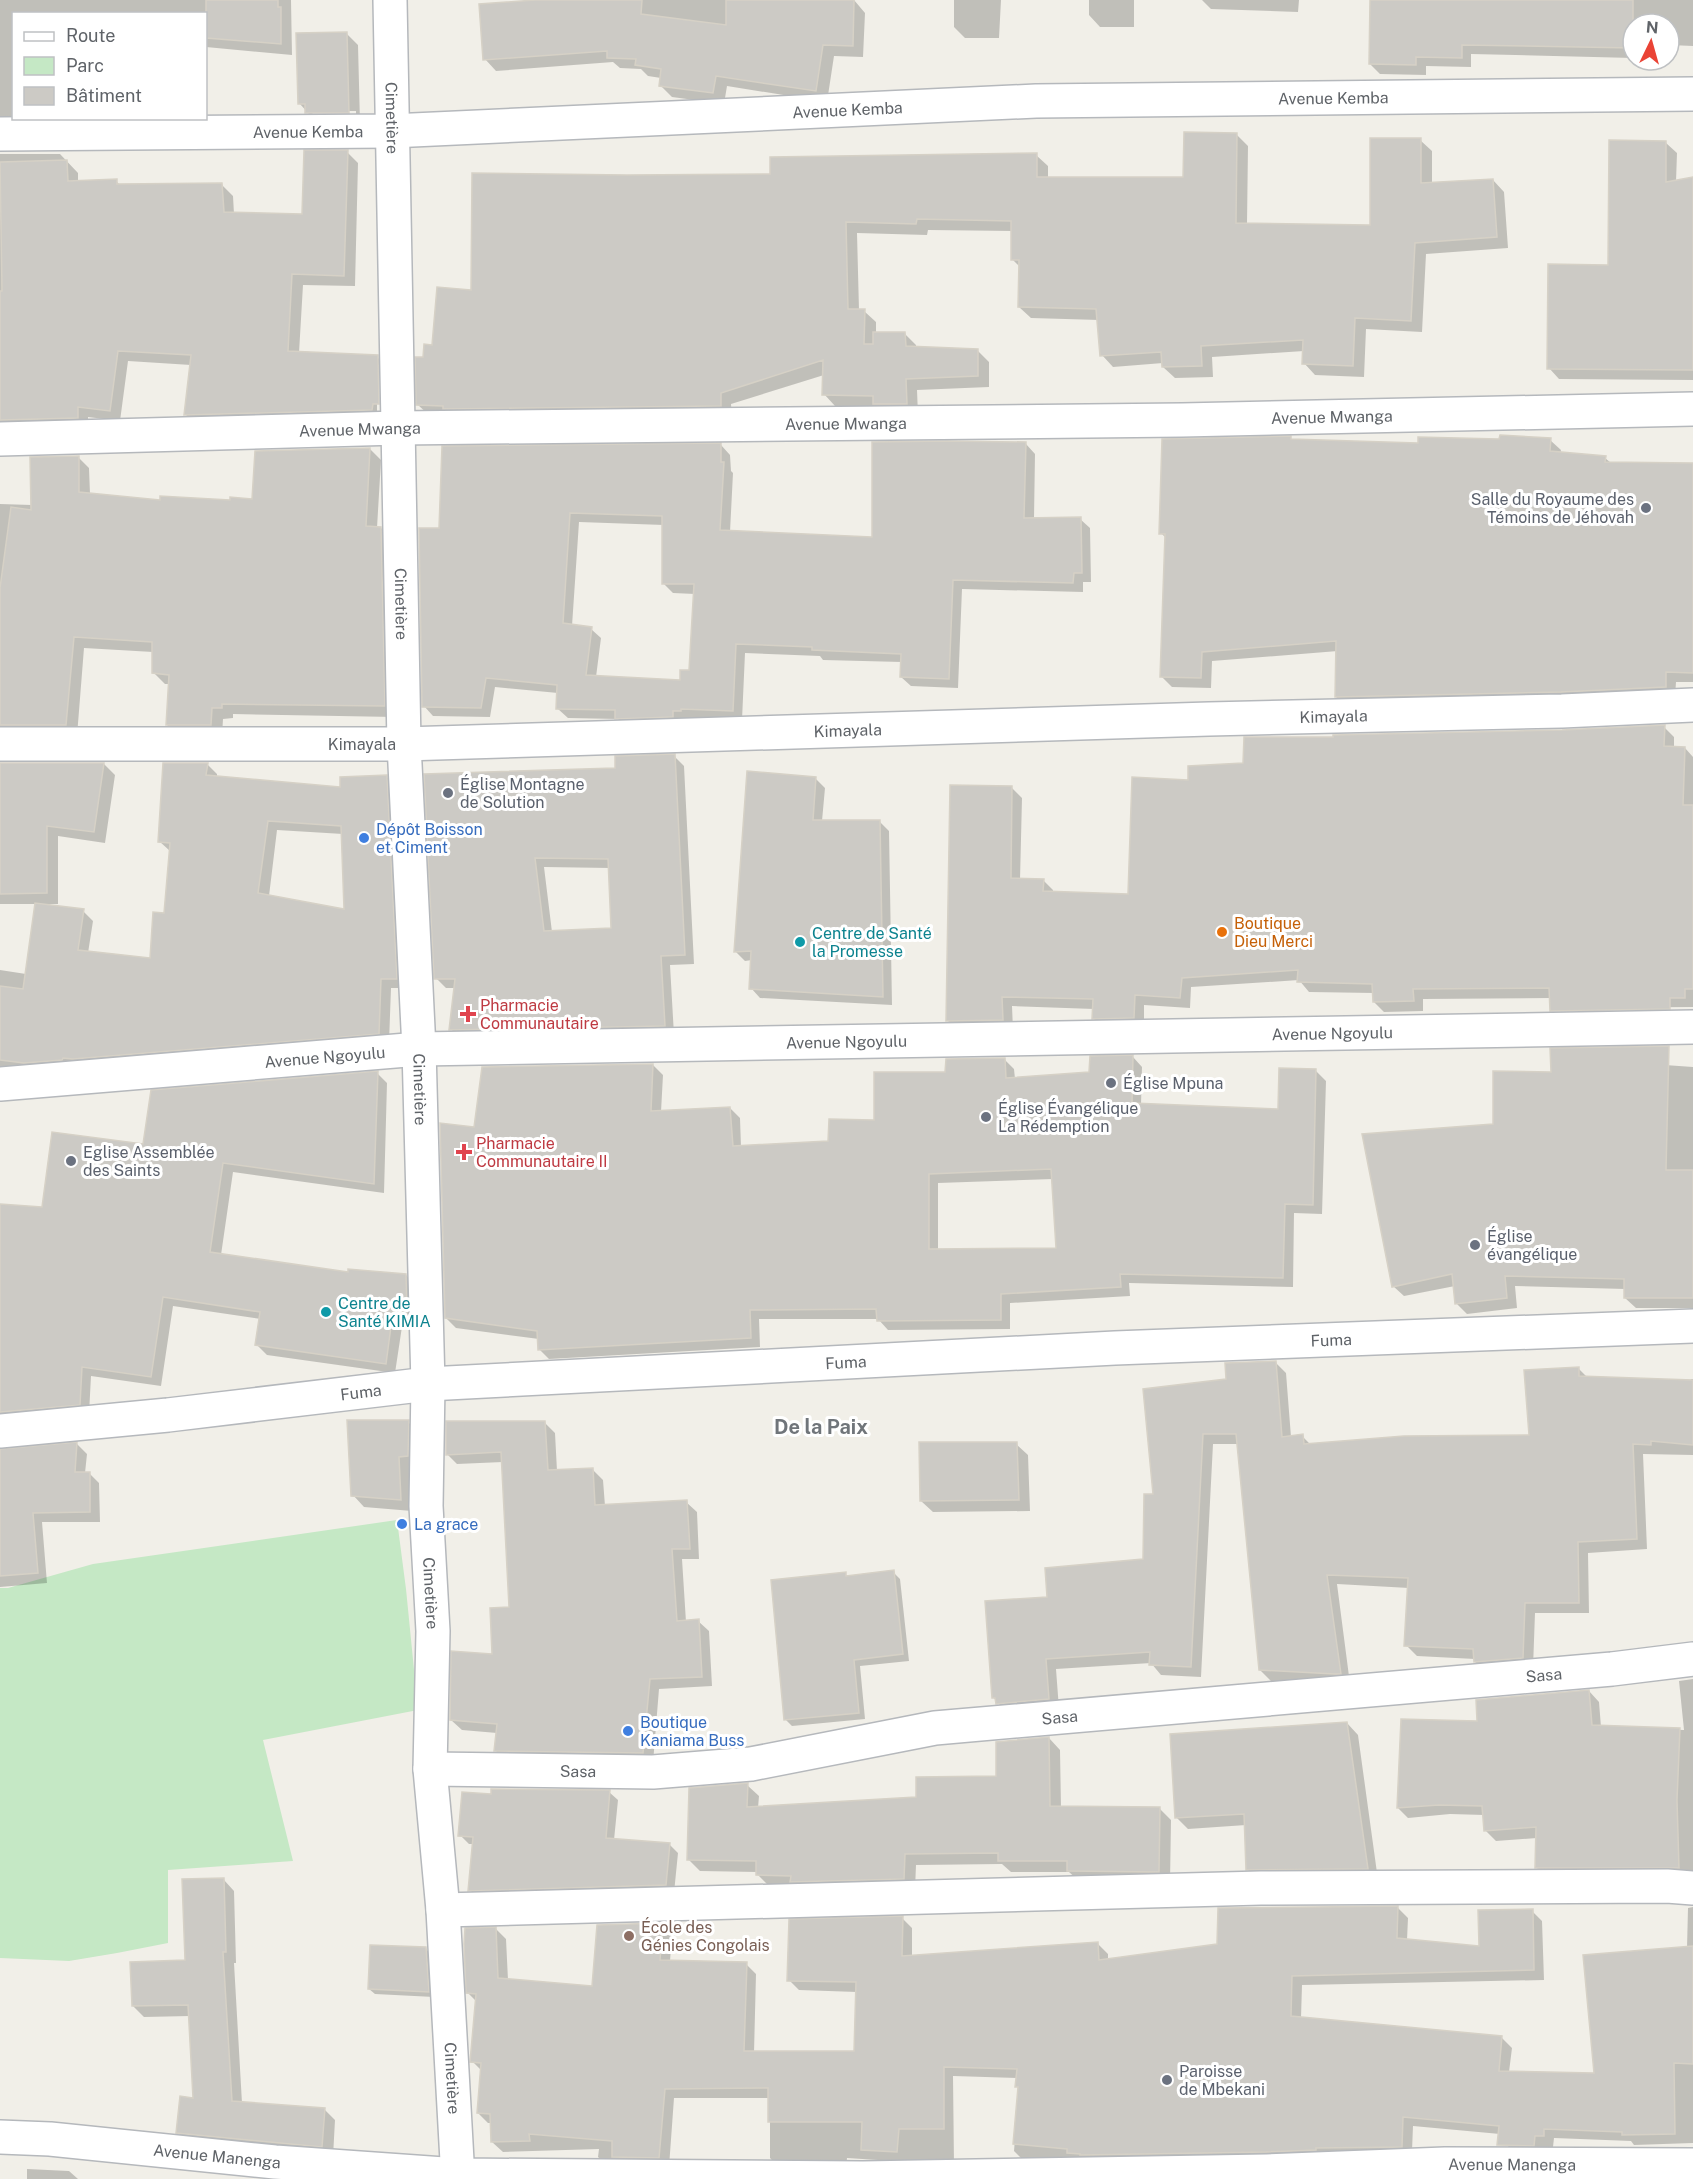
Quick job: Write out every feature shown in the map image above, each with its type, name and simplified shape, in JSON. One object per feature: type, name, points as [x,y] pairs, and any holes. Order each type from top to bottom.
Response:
[{"type":"street","name":"Cimetière","points":[[390,0],[404,744],[418,1049],[428,1384],[426,1506],[433,1632],[430,1769],[443,1911],[458,2177]]},
{"type":"street","name":"Avenue Kemba","points":[[0,134],[391,131],[1036,100],[1693,94]]},
{"type":"street","name":"Avenue Mwanga","points":[[0,439],[398,428],[1182,420],[1693,409]]},
{"type":"street","name":"Kimayala","points":[[0,744],[404,744],[1209,719],[1562,711],[1693,705]]},
{"type":"street","name":"Avenue Ngoyulu","points":[[0,1084],[418,1049],[1693,1027]]},
{"type":"street","name":"Fuma","points":[[0,1431],[168,1415],[428,1384],[1115,1348],[1693,1326]]},
{"type":"street","name":"Sasa","points":[[430,1769],[653,1772],[751,1764],[935,1728],[1612,1669],[1693,1659]]},
{"type":"street","points":[[443,1911],[1249,1888],[1655,1886],[1693,1888]]},
{"type":"street","name":"Avenue Manenga","points":[[0,2137],[50,2139],[275,2162],[458,2177],[863,2178],[1267,2175],[1445,2164],[1693,2165]]},
{"type":"green space","points":[[397,1520],[418,1710],[263,1740],[293,1861],[168,1870],[168,1943],[69,1961],[0,1958],[0,1588],[8,1588],[93,1564]]},
{"type":"building","points":[[206,0],[278,0],[278,7],[281,7],[281,44],[207,38]]},
{"type":"building","points":[[535,0],[642,0],[641,14],[726,25],[726,0],[854,0],[853,46],[823,45],[816,91],[716,76],[713,93],[659,86],[661,69],[635,65],[636,59],[607,58],[607,51],[483,60],[479,4]]},
{"type":"building","points":[[1370,0],[1633,0],[1633,12],[1621,12],[1621,48],[1462,45],[1462,58],[1416,57],[1416,65],[1369,64]]},
{"type":"building","points":[[347,32],[349,113],[305,113],[305,104],[298,104],[296,33]]},
{"type":"building","points":[[1184,132],[1237,133],[1236,223],[1370,225],[1370,138],[1421,138],[1421,183],[1493,179],[1497,237],[1415,243],[1411,321],[1355,318],[1353,366],[1302,364],[1303,340],[1201,346],[1202,366],[1162,367],[1161,352],[1100,356],[1096,309],[1018,307],[1019,260],[1011,260],[1011,221],[917,219],[916,224],[846,222],[848,309],[865,309],[864,344],[873,344],[873,332],[905,332],[906,346],[978,349],[978,376],[906,379],[907,404],[873,404],[873,396],[822,395],[823,360],[721,393],[721,406],[443,409],[443,406],[416,405],[415,357],[423,357],[424,344],[432,345],[437,287],[471,290],[472,173],[770,174],[770,157],[1037,153],[1037,177],[1183,177]]},
{"type":"building","points":[[1609,140],[1666,141],[1666,182],[1693,177],[1693,370],[1547,369],[1548,264],[1608,265]]},
{"type":"building","points":[[304,150],[348,150],[344,276],[292,274],[288,351],[378,355],[379,404],[373,404],[372,410],[184,415],[191,355],[118,351],[110,411],[78,407],[78,418],[0,420],[0,291],[2,291],[0,162],[67,160],[68,181],[117,179],[117,184],[222,183],[224,212],[302,214]]},
{"type":"building","points":[[1500,435],[1551,438],[1550,451],[1606,456],[1605,462],[1693,463],[1693,673],[1666,672],[1666,687],[1561,692],[1335,697],[1336,641],[1202,652],[1201,678],[1160,677],[1165,534],[1159,534],[1162,439],[1291,436],[1291,439],[1418,443],[1418,437],[1499,439]]},
{"type":"building","points":[[872,442],[1026,442],[1024,518],[1081,517],[1082,573],[1074,573],[1073,583],[953,580],[949,679],[900,677],[901,654],[736,644],[733,711],[681,709],[681,711],[673,711],[673,717],[615,719],[615,710],[556,709],[557,685],[486,678],[481,708],[422,707],[419,528],[439,528],[442,446],[721,443],[721,462],[724,462],[720,530],[872,537]],"holes":[[[570,513],[662,516],[662,584],[694,584],[689,670],[680,670],[680,680],[586,675],[592,627],[563,623]]]},
{"type":"building","points":[[370,448],[366,526],[381,527],[385,706],[222,704],[222,708],[212,708],[211,725],[166,725],[169,675],[152,673],[152,642],[74,637],[66,725],[0,725],[0,588],[11,507],[31,510],[30,457],[79,456],[79,492],[160,500],[160,496],[230,500],[230,497],[252,499],[255,451]]},
{"type":"building","points":[[1665,725],[1664,746],[1685,747],[1683,805],[1693,805],[1693,989],[1685,989],[1685,998],[1670,998],[1670,1009],[1550,1011],[1549,988],[1413,989],[1414,1001],[1373,1002],[1372,984],[1297,982],[1298,970],[1182,978],[1180,998],[1135,995],[1134,1018],[1092,1019],[1093,999],[1002,997],[1003,1020],[946,1021],[950,785],[1012,786],[1011,878],[1044,879],[1043,891],[1128,894],[1132,777],[1188,780],[1188,766],[1243,763],[1244,737],[1333,737],[1333,735],[1562,730]]},
{"type":"building","points":[[675,754],[685,955],[661,956],[665,1026],[449,1030],[455,979],[434,979],[424,774],[615,768],[615,756]],"holes":[[[535,858],[608,859],[611,928],[544,931]]]},
{"type":"building","points":[[0,763],[104,763],[94,832],[47,826],[47,893],[0,894]]},
{"type":"building","points":[[163,763],[208,763],[206,775],[340,787],[340,777],[387,775],[397,979],[381,979],[379,1034],[63,1058],[62,1060],[24,1063],[0,1060],[0,986],[23,989],[35,903],[84,909],[78,950],[150,958],[153,912],[164,913],[170,843],[158,842]],"holes":[[[268,821],[341,826],[344,909],[258,893]]]},
{"type":"building","points":[[747,771],[816,777],[813,820],[880,820],[883,997],[749,989],[751,951],[734,952]]},
{"type":"building","points":[[1669,1046],[1666,1170],[1693,1170],[1693,1298],[1624,1298],[1624,1279],[1505,1276],[1507,1298],[1455,1304],[1452,1274],[1392,1287],[1362,1134],[1493,1124],[1493,1071],[1551,1072],[1550,1048]]},
{"type":"building","points":[[1133,1055],[1132,1103],[1278,1109],[1279,1068],[1316,1069],[1313,1205],[1285,1204],[1283,1278],[1120,1274],[1121,1287],[1001,1294],[1001,1320],[877,1321],[876,1309],[750,1310],[751,1338],[538,1350],[537,1331],[445,1318],[440,1123],[474,1127],[482,1067],[653,1064],[651,1111],[730,1107],[733,1146],[828,1141],[829,1119],[874,1120],[874,1072],[945,1072],[946,1059],[1005,1058],[1006,1078],[1089,1072],[1090,1056]],"holes":[[[1051,1169],[1056,1248],[929,1249],[929,1174]]]},
{"type":"building","points":[[378,1071],[374,1184],[223,1163],[210,1252],[348,1272],[348,1269],[406,1274],[407,1313],[393,1311],[386,1364],[255,1345],[260,1312],[163,1297],[151,1377],[82,1367],[80,1405],[0,1412],[0,1204],[42,1207],[52,1132],[143,1144],[151,1090]]},
{"type":"building","points":[[1276,1361],[1282,1437],[1303,1434],[1304,1444],[1404,1436],[1529,1435],[1524,1370],[1579,1367],[1579,1376],[1693,1380],[1693,1445],[1651,1441],[1651,1445],[1633,1444],[1637,1539],[1578,1542],[1579,1603],[1525,1603],[1523,1658],[1474,1662],[1473,1649],[1404,1646],[1408,1578],[1327,1575],[1341,1674],[1335,1674],[1259,1670],[1236,1434],[1203,1434],[1191,1667],[1149,1665],[1150,1652],[1046,1659],[1049,1699],[996,1704],[995,1698],[992,1698],[985,1601],[1047,1597],[1045,1568],[1143,1559],[1144,1494],[1153,1494],[1143,1389],[1226,1379],[1225,1363]]},
{"type":"building","points":[[347,1420],[409,1420],[408,1456],[399,1457],[401,1500],[351,1496]]},
{"type":"building","points":[[446,1421],[545,1421],[548,1470],[593,1468],[595,1505],[687,1500],[690,1549],[672,1549],[677,1621],[699,1619],[702,1677],[650,1679],[643,1753],[494,1751],[497,1724],[450,1720],[451,1651],[492,1654],[490,1608],[509,1607],[501,1452],[446,1455]]},
{"type":"building","points":[[77,1442],[75,1472],[90,1472],[90,1512],[33,1513],[38,1573],[0,1576],[0,1449]]},
{"type":"building","points":[[919,1442],[1017,1442],[1019,1500],[920,1501]]},
{"type":"building","points":[[894,1570],[903,1654],[854,1660],[859,1713],[784,1720],[771,1580],[846,1572],[846,1576]]},
{"type":"building","points":[[1589,1690],[1592,1725],[1680,1728],[1677,1800],[1679,1868],[1535,1868],[1536,1827],[1484,1831],[1482,1806],[1439,1805],[1397,1808],[1401,1719],[1477,1721],[1476,1700]]},
{"type":"building","points":[[1347,1722],[1368,1869],[1246,1870],[1244,1814],[1175,1818],[1170,1734]]},
{"type":"building","points":[[1049,1737],[1050,1806],[1160,1807],[1159,1872],[1067,1871],[1067,1861],[998,1861],[998,1853],[905,1854],[904,1879],[790,1882],[791,1876],[756,1875],[756,1861],[687,1860],[689,1788],[748,1783],[747,1807],[916,1797],[916,1777],[996,1776],[996,1742]]},
{"type":"building","points":[[491,1789],[610,1790],[606,1838],[670,1843],[666,1885],[468,1891],[473,1837],[458,1836],[462,1792],[491,1794]]},
{"type":"building","points":[[224,1878],[226,1952],[223,1952],[232,2101],[325,2108],[322,2147],[176,2133],[180,2096],[193,2098],[188,2005],[132,2006],[130,1962],[185,1960],[182,1879]]},
{"type":"building","points":[[1398,1906],[1397,1938],[1479,1946],[1478,1910],[1533,1909],[1534,1970],[1292,1976],[1291,2016],[1502,2036],[1499,2071],[1594,2073],[1583,1955],[1693,1946],[1693,2064],[1674,2063],[1675,2134],[1622,2135],[1622,2132],[1544,2129],[1544,2136],[1535,2136],[1534,2146],[1497,2145],[1499,2126],[1403,2117],[1402,2147],[1080,2155],[1067,2153],[1067,2149],[1013,2144],[1018,2087],[1015,2087],[1017,2069],[944,2067],[944,2129],[899,2129],[897,2152],[861,2150],[862,2122],[768,2122],[768,2088],[665,2089],[659,2158],[612,2157],[612,2141],[529,2134],[530,2141],[491,2142],[490,2114],[477,2113],[481,2063],[470,2062],[476,1994],[466,1993],[465,1928],[496,1927],[498,1978],[592,1986],[597,1925],[663,1923],[660,1960],[747,1962],[744,2051],[854,2051],[856,1982],[787,1981],[789,1919],[903,1916],[902,1956],[1098,1942],[1099,1960],[1217,1944],[1218,1908]]},
{"type":"building","points":[[370,1945],[426,1947],[429,1992],[368,1989]]},
{"type":"place","name":"Salle du Royaume des Témoins de Jéhovah","points":[[1646,508]]},
{"type":"place","name":"Église Montagne de Solution","points":[[448,793]]},
{"type":"place","name":"Dépôt Boisson et Ciment","points":[[364,838]]},
{"type":"place","name":"Boutique Dieu Merci","points":[[1222,932]]},
{"type":"place","name":"Centre de Santé la Promesse","points":[[800,942]]},
{"type":"place","name":"Pharmacie Communautaire","points":[[468,1014]]},
{"type":"place","name":"Église Mpuna","points":[[1111,1083]]},
{"type":"place","name":"Église Évangélique La Rédemption","points":[[986,1117]]},
{"type":"place","name":"Pharmacie Communautaire II","points":[[464,1152]]},
{"type":"place","name":"Eglise Assemblée des Saints","points":[[71,1161]]},
{"type":"place","name":"Église évangélique","points":[[1475,1245]]},
{"type":"place","name":"Centre de Santé KIMIA","points":[[326,1312]]},
{"type":"place","name":"La grace","points":[[402,1524]]},
{"type":"place","name":"Boutique Kaniama Buss","points":[[628,1731]]},
{"type":"place","name":"École des Génies Congolais","points":[[629,1936]]},
{"type":"place","name":"Paroisse de Mbekani","points":[[1167,2080]]},
{"type":"district","name":"De la Paix","points":[[821,1427]]}]
